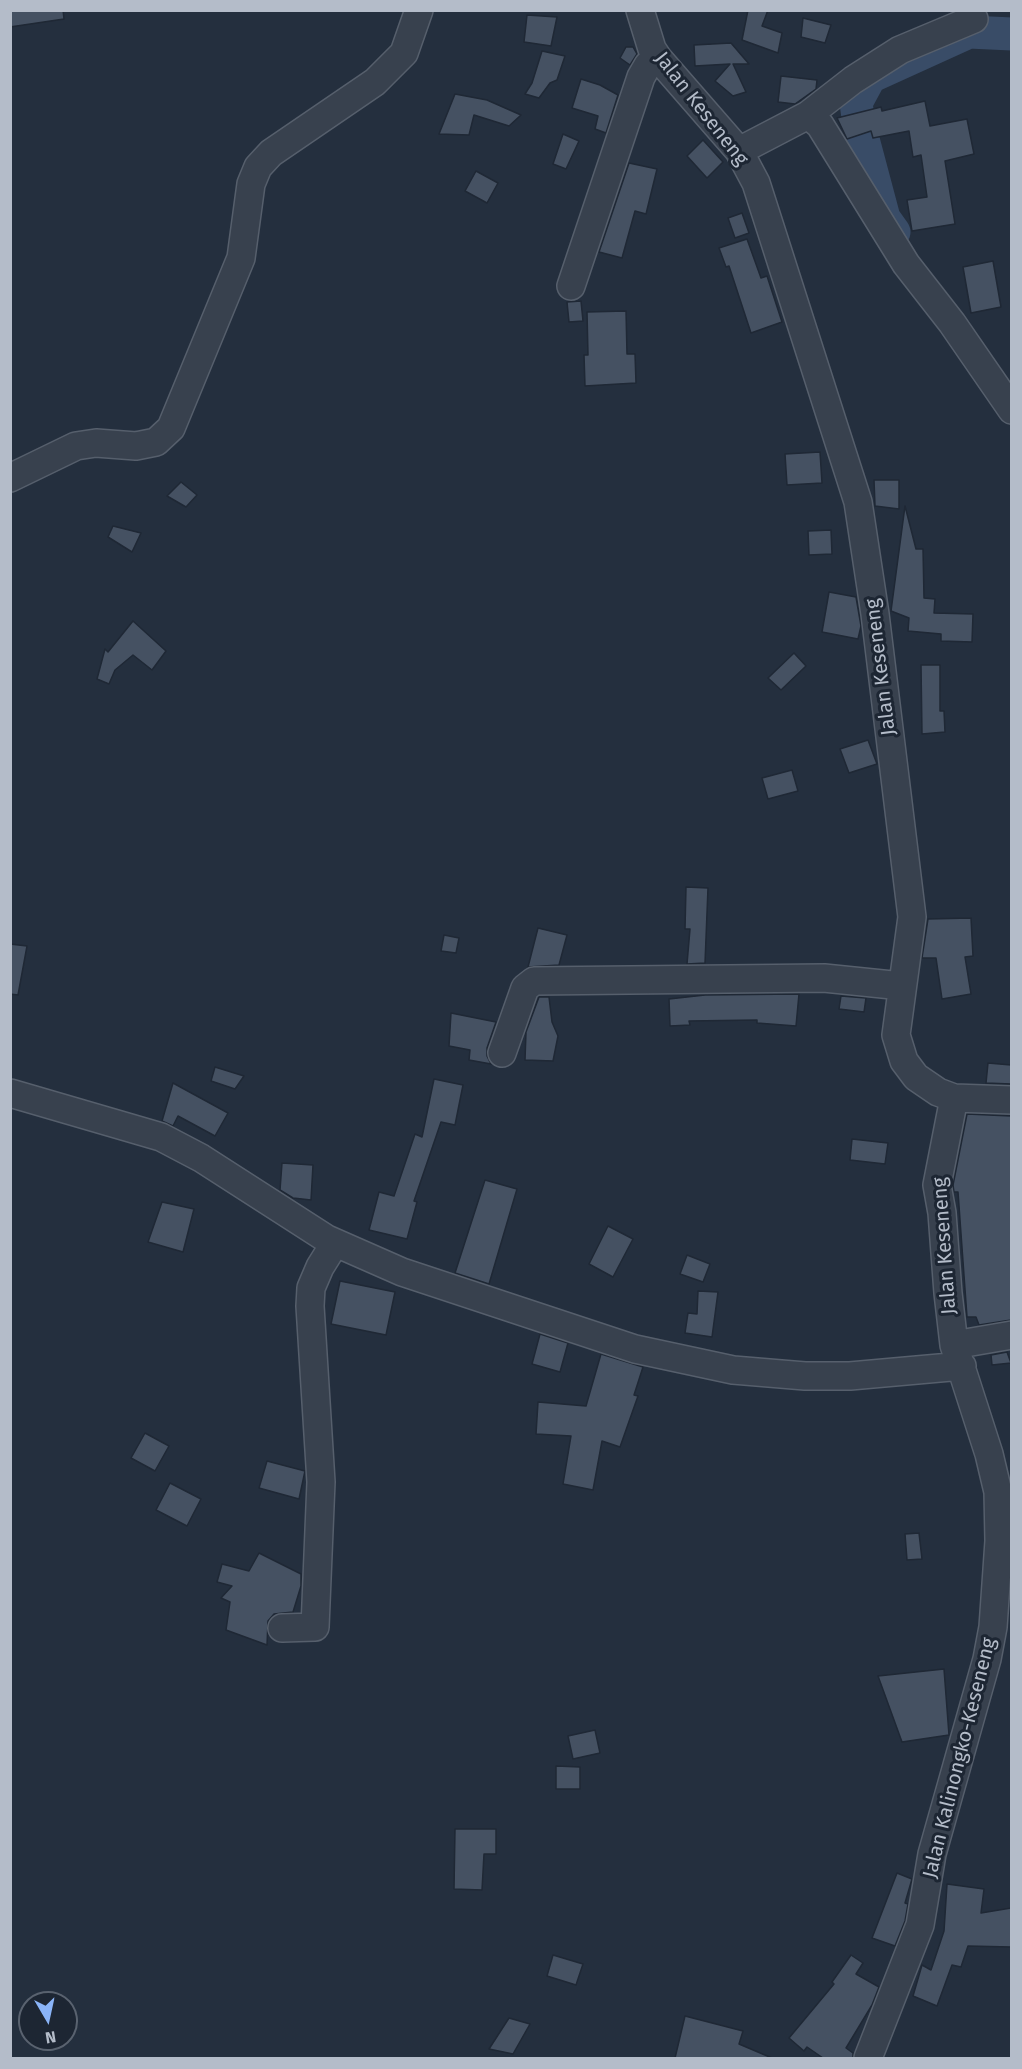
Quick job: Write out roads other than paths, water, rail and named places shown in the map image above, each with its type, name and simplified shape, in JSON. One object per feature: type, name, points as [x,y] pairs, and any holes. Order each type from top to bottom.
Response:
[{"type":"street","points":[[10,478],[76,446],[96,443],[136,446],[156,442],[171,428],[241,258],[251,184],[258,166],[271,153],[375,82],[404,53],[419,10]]},
{"type":"street","name":"Jalan Keseneng","points":[[640,10],[652,49],[658,58],[739,151],[756,183],[800,324],[847,460],[866,539],[910,894],[910,938],[896,1035],[904,1061],[922,1082],[954,1098],[937,1185],[958,1356]]},
{"type":"street","points":[[739,151],[808,115],[853,80],[900,50],[974,19]]},
{"type":"street","points":[[571,286],[641,77],[648,65],[658,58]]},
{"type":"street","points":[[808,115],[820,125],[906,264],[952,323],[1011,410]]},
{"type":"street","points":[[502,1053],[525,988],[534,981],[824,978],[902,987]]},
{"type":"street","points":[[10,1092],[161,1137],[201,1158],[291,1218],[336,1243],[402,1272],[634,1349],[733,1370],[805,1376],[850,1376],[958,1356],[1011,1335]]},
{"type":"street","points":[[954,1098],[1011,1100]]},
{"type":"street","points":[[282,1628],[315,1627],[321,1482],[310,1306],[312,1287],[320,1267],[336,1243]]},
{"type":"street","name":"Jalan Kalinongko-Keseneng","points":[[868,2058],[920,1925],[932,1854],[992,1639],[999,1541],[998,1492],[990,1454],[958,1356]]},
{"type":"waterway","points":[[894,232],[884,218],[859,124],[856,103],[870,77],[969,32],[1012,34]]}]
